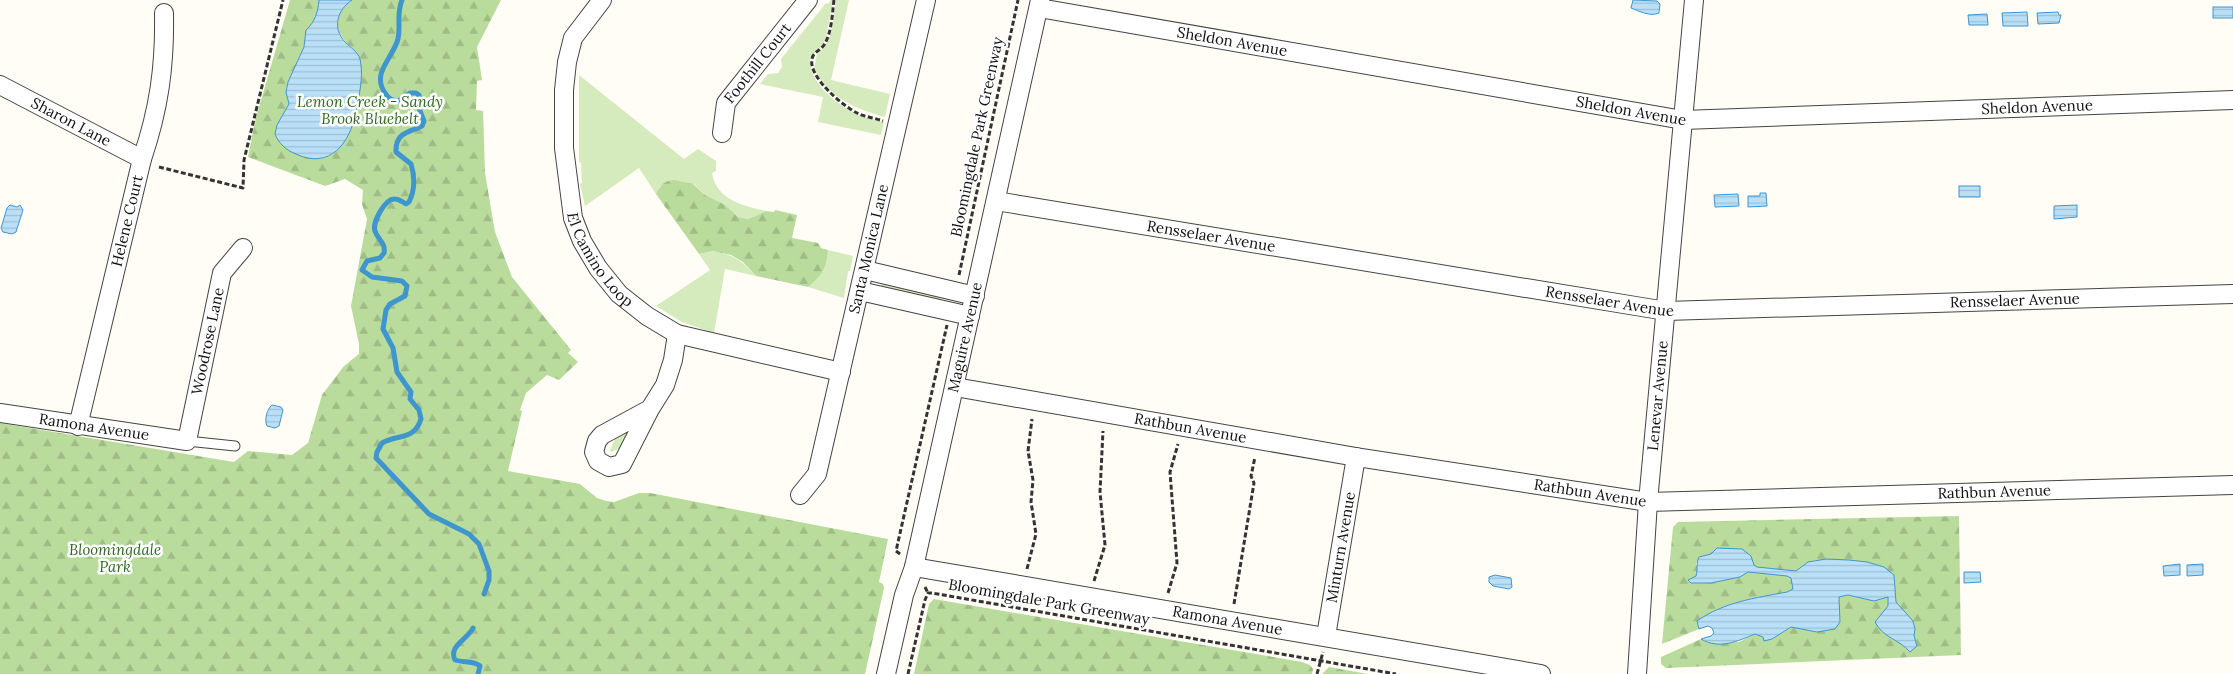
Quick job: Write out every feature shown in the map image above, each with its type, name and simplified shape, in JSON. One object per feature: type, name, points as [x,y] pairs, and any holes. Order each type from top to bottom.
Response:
[{"type":"street","name":"El Camino Loop","points":[[602,0],[573,38],[567,62],[564,90],[564,148],[573,218],[582,240],[598,268],[619,294],[647,316],[678,334],[842,372]]},
{"type":"street","name":"Foothill Court","points":[[722,133],[726,103],[808,0]]},
{"type":"street","name":"Santa Monica Lane","points":[[800,495],[817,474],[842,372],[926,0]]},
{"type":"street","name":"Lenevar Avenue","points":[[1636,674],[1648,502],[1694,0]]},
{"type":"street","name":"Sheldon Avenue","points":[[1040,4],[1683,120],[2233,100]]},
{"type":"street","name":"Maguire Avenue","points":[[886,674],[904,595],[914,567],[1040,4]]},
{"type":"street","name":"Helene Court","points":[[78,426],[142,159],[152,128],[160,92],[164,50],[164,13]]},
{"type":"street","name":"Sharon Lane","points":[[0,85],[142,159]]},
{"type":"street","name":"Rensselaer Avenue","points":[[996,201],[1666,311],[2233,294]]},
{"type":"street","name":"Woodrose Lane","points":[[187,441],[222,273],[243,248]]},
{"type":"street","points":[[865,270],[975,296]]},
{"type":"street","points":[[860,291],[970,316]]},
{"type":"street","points":[[650,409],[665,384],[673,360],[678,334]]},
{"type":"street","name":"Rathbun Avenue","points":[[955,388],[1356,457],[1648,502],[2233,484]]},
{"type":"street","name":"Ramona Avenue","points":[[0,413],[187,441]]},
{"type":"street","name":"Minturn Avenue","points":[[1326,636],[1356,457]]},
{"type":"street","name":"Ramona Avenue","points":[[914,567],[1541,674]]},
{"type":"lane","points":[[187,441],[236,446]]},
{"type":"path","points":[[160,168],[243,188],[244,160],[283,0]]},
{"type":"path","points":[[834,0],[829,34],[822,48],[813,55],[811,61],[813,69],[824,86],[844,104],[859,114],[885,122]]},
{"type":"path","name":"Bloomingdale Park Greenway","points":[[958,280],[1018,0]]},
{"type":"path","points":[[896,551],[948,323]]},
{"type":"path","points":[[1027,569],[1036,534],[1031,502],[1033,480],[1028,451],[1032,419]]},
{"type":"path","points":[[1094,581],[1105,545],[1100,492],[1103,431]]},
{"type":"path","points":[[1168,593],[1177,563],[1170,472],[1178,444]]},
{"type":"path","points":[[1234,604],[1254,483],[1252,476],[1255,457]]},
{"type":"path","name":"Bloomingdale Park Greenway","points":[[908,674],[925,600],[928,594],[932,593],[1396,674]]},
{"type":"path","points":[[1317,674],[1320,662]]},
{"type":"green space","points":[[290,0],[319,0],[318,14],[305,36],[304,47],[288,82],[286,91],[290,104],[277,125],[300,153],[314,159],[333,154],[353,49],[339,31],[338,18],[340,12],[352,0],[501,0],[477,47],[482,80],[477,81],[476,110],[483,111],[485,173],[495,232],[512,277],[571,350],[568,353],[578,362],[559,380],[547,375],[526,393],[520,410],[522,411],[508,471],[580,484],[597,498],[606,501],[614,502],[639,493],[650,493],[888,539],[879,582],[883,584],[884,588],[865,674],[0,674],[0,423],[234,462],[248,451],[292,455],[308,443],[322,395],[344,366],[359,354],[359,344],[351,306],[367,219],[362,204],[363,190],[345,179],[325,186],[248,157],[255,121]]},
{"type":"green space","points":[[833,0],[826,38],[822,46],[811,56],[810,65],[813,74],[824,91],[841,105],[870,119],[884,122],[881,135],[818,122],[823,97],[760,84],[768,74],[778,73],[782,67],[781,59],[826,3],[828,4]]},
{"type":"green space","points":[[836,0],[849,0],[831,80],[890,94],[885,117],[853,106],[835,94],[826,87],[814,68],[817,54],[823,49],[830,36]]},
{"type":"green space","points":[[579,75],[684,159],[698,149],[716,161],[716,171],[712,173],[719,190],[725,196],[740,204],[766,211],[748,219],[738,217],[724,205],[705,195],[694,184],[660,186],[656,194],[639,168],[585,206],[580,184],[582,183],[581,163],[579,162]]},
{"type":"green space","points":[[674,180],[693,184],[705,195],[725,205],[738,217],[748,219],[766,211],[774,212],[775,210],[797,215],[792,238],[818,243],[821,248],[828,250],[823,271],[808,287],[756,276],[743,262],[731,255],[713,251],[699,254],[656,194],[663,184]]},
{"type":"green space","points":[[828,250],[853,256],[850,271],[848,271],[844,298],[808,287],[823,271]]},
{"type":"green space","points":[[713,251],[737,259],[756,276],[725,269],[714,333],[682,322],[656,306],[710,270],[699,254]]},
{"type":"green space","points":[[881,284],[939,297],[942,301],[880,287]]},
{"type":"green space","points":[[632,428],[621,448],[611,452],[610,450],[615,439]]},
{"type":"green space","points":[[1959,516],[1961,655],[1666,668],[1661,664],[1661,657],[1701,639],[1708,643],[1739,642],[1755,634],[1772,639],[1791,627],[1817,632],[1840,622],[1839,597],[1848,595],[1860,598],[1849,560],[1813,561],[1791,572],[1757,567],[1715,551],[1696,563],[1698,570],[1696,576],[1711,583],[1740,577],[1748,572],[1787,576],[1791,577],[1793,589],[1718,609],[1697,621],[1699,629],[1662,644],[1673,527],[1678,522]]},
{"type":"green space","points":[[934,599],[1302,662],[1310,665],[1313,669],[1312,674],[914,674],[929,604]]},
{"type":"green space","points":[[1329,667],[1368,674],[1322,674]]},
{"type":"water","points":[[319,0],[352,0],[340,14],[338,31],[345,42],[359,56],[361,85],[356,112],[349,134],[336,151],[319,159],[308,158],[289,151],[281,144],[275,134],[277,125],[289,104],[286,92],[288,82],[304,47],[306,30],[316,16]]},
{"type":"water","points":[[1633,0],[1657,1],[1660,4],[1659,13],[1648,14],[1631,8]]},
{"type":"water","points":[[2213,7],[2233,7],[2233,18],[2213,18]]},
{"type":"water","points":[[2027,12],[2028,26],[2003,26],[2002,13]]},
{"type":"water","points":[[2058,12],[2061,15],[2059,23],[2038,24],[2037,13]]},
{"type":"water","points":[[1987,14],[1988,25],[1969,25],[1968,15]]},
{"type":"water","points":[[1959,186],[1980,186],[1980,197],[1959,197]]},
{"type":"water","points":[[1760,193],[1766,193],[1767,206],[1748,207],[1748,196],[1760,196]]},
{"type":"water","points":[[1738,194],[1739,206],[1715,207],[1714,195]]},
{"type":"water","points":[[10,205],[17,207],[20,205],[23,210],[16,232],[12,234],[3,232],[1,228],[7,208]]},
{"type":"water","points":[[2077,205],[2077,217],[2054,219],[2054,206]]},
{"type":"water","points":[[272,405],[281,407],[283,410],[279,426],[275,428],[266,424],[266,415]]},
{"type":"water","points":[[1717,548],[1742,549],[1751,556],[1754,565],[1757,567],[1796,571],[1808,562],[1826,559],[1867,562],[1884,567],[1894,575],[1896,602],[1913,621],[1917,646],[1910,652],[1882,632],[1875,622],[1888,606],[1888,597],[1874,601],[1848,595],[1839,597],[1840,622],[1835,629],[1817,632],[1791,627],[1772,639],[1764,641],[1763,637],[1755,634],[1735,642],[1722,644],[1715,644],[1701,639],[1714,633],[1712,628],[1708,626],[1699,629],[1697,621],[1718,609],[1793,589],[1791,578],[1787,576],[1748,572],[1740,577],[1711,583],[1691,583],[1688,580],[1696,576],[1699,557],[1711,554]]},
{"type":"water","points":[[2180,564],[2180,575],[2164,576],[2163,566]]},
{"type":"water","points":[[2203,564],[2203,575],[2187,576],[2187,565]]},
{"type":"water","points":[[1964,572],[1980,572],[1981,582],[1964,583]]},
{"type":"water","points":[[1495,575],[1511,578],[1512,587],[1509,589],[1493,586],[1489,582],[1489,577]]},
{"type":"waterway","points":[[402,0],[399,10],[398,39],[384,66],[380,79],[381,86],[390,99],[398,101],[410,93],[419,95],[420,111],[424,121],[422,126],[404,134],[396,145],[396,152],[411,164],[414,183],[409,202],[406,204],[395,199],[387,202],[383,207],[375,222],[375,231],[383,244],[384,253],[380,258],[367,261],[362,270],[372,277],[402,281],[407,286],[405,296],[390,304],[386,310],[383,329],[393,348],[397,372],[411,392],[410,399],[419,410],[421,419],[418,426],[410,434],[382,443],[376,458],[429,514],[469,534],[479,544],[489,571],[489,580],[484,594]]},
{"type":"waterway","points":[[473,628],[456,647],[454,655],[455,660],[474,663],[480,666],[478,674]]},
{"type":"park label","name":"Lemon Creek - Sandy Brook Bluebelt","points":[[370,110]]},
{"type":"park label","name":"Bloomingdale Park","points":[[115,558]]}]
